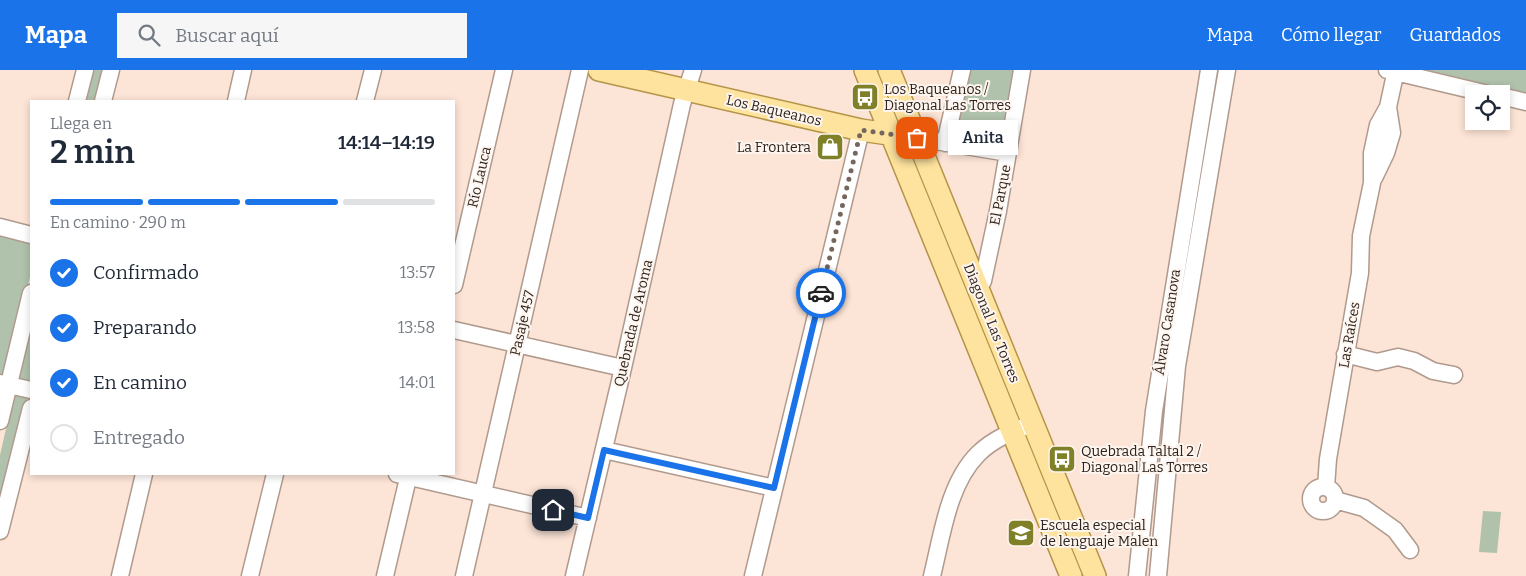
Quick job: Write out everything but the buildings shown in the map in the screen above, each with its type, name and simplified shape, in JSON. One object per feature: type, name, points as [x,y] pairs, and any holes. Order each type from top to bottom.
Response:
[{"type":"main road","name":"Diagonal Las Torres","points":[[865,70],[1023,428],[1095,576]]},
{"type":"main road","name":"Diagonal Las Torres","points":[[889,70],[977,288],[1071,576]]},
{"type":"main road","name":"Los Baqueanos","points":[[608,71],[861,130],[917,138]]},
{"type":"street","points":[[77,100],[85,70]]},
{"type":"street","points":[[103,100],[111,70]]},
{"type":"street","points":[[236,100],[243,70]]},
{"type":"street","points":[[365,100],[373,70]]},
{"type":"street","name":"Río Lauca","points":[[455,280],[504,70]]},
{"type":"street","name":"Pasaje 457","points":[[464,576],[580,70]]},
{"type":"street","name":"Quebrada de Aroma","points":[[574,576],[693,70]]},
{"type":"street","points":[[946,143],[962,70]]},
{"type":"street","name":"El Parque","points":[[977,288],[983,281],[998,211],[1022,70]]},
{"type":"street","name":"Álvaro Casanova","points":[[1137,576],[1155,402],[1209,70]]},
{"type":"street","name":"Álvaro Casanova","points":[[1158,576],[1177,366],[1227,70]]},
{"type":"street","points":[[1393,70],[1465,88]]},
{"type":"street","name":"Las Raíces","points":[[1393,70],[1388,107],[1392,133],[1386,153],[1372,183],[1361,236],[1360,273],[1328,459],[1330,494],[1364,508],[1394,530],[1410,550]]},
{"type":"street","points":[[1510,98],[1526,102]]},
{"type":"street","points":[[753,576],[861,130]]},
{"type":"street","name":"Los Baqueanos","points":[[917,138],[1008,152]]},
{"type":"street","points":[[0,227],[30,235]]},
{"type":"street","points":[[0,421],[4,384],[30,296]]},
{"type":"street","points":[[455,330],[623,368]]},
{"type":"street","points":[[1345,354],[1377,362],[1398,357],[1414,361],[1433,371],[1454,375]]},
{"type":"street","points":[[4,384],[30,390]]},
{"type":"street","points":[[0,531],[30,412]]},
{"type":"street","points":[[932,576],[946,518],[965,470],[985,448],[1023,428]]},
{"type":"street","points":[[604,450],[774,488]]},
{"type":"street","points":[[120,576],[144,475]]},
{"type":"street","points":[[250,576],[275,475]]},
{"type":"street","points":[[385,576],[405,475],[588,518]]},
{"type":"street","points":[[1142,522],[1162,524]]},
{"type":"green space","points":[[87,70],[108,70],[100,100],[80,100]]},
{"type":"green space","points":[[970,70],[1014,70],[1003,138],[1000,142],[956,134]]},
{"type":"green space","points":[[1424,70],[1526,70],[1526,96],[1510,92],[1510,85],[1483,85]]},
{"type":"green space","points":[[0,235],[30,243],[30,277],[6,377],[0,375]]},
{"type":"green space","points":[[30,324],[30,385],[0,514],[0,455]]},
{"type":"green space","points":[[1483,511],[1501,512],[1497,553],[1479,552]]},
{"type":"way so far","points":[[821,293],[861,130],[917,138]]},
{"type":"place","name":"Los Baqueanos / Diagonal Las Torres","points":[[865,97]]},
{"type":"place","name":"Anita","points":[[917,138]]},
{"type":"place","name":"La Frontera","points":[[830,147]]},
{"type":"place","name":"Quebrada Taltal 2 / Diagonal Las Torres","points":[[1062,459]]},
{"type":"place","name":"Escuela especial de lenguaje Malen","points":[[1021,533]]},
{"type":"route","points":[[553,510],[588,518],[604,450],[774,488],[821,293]]}]
